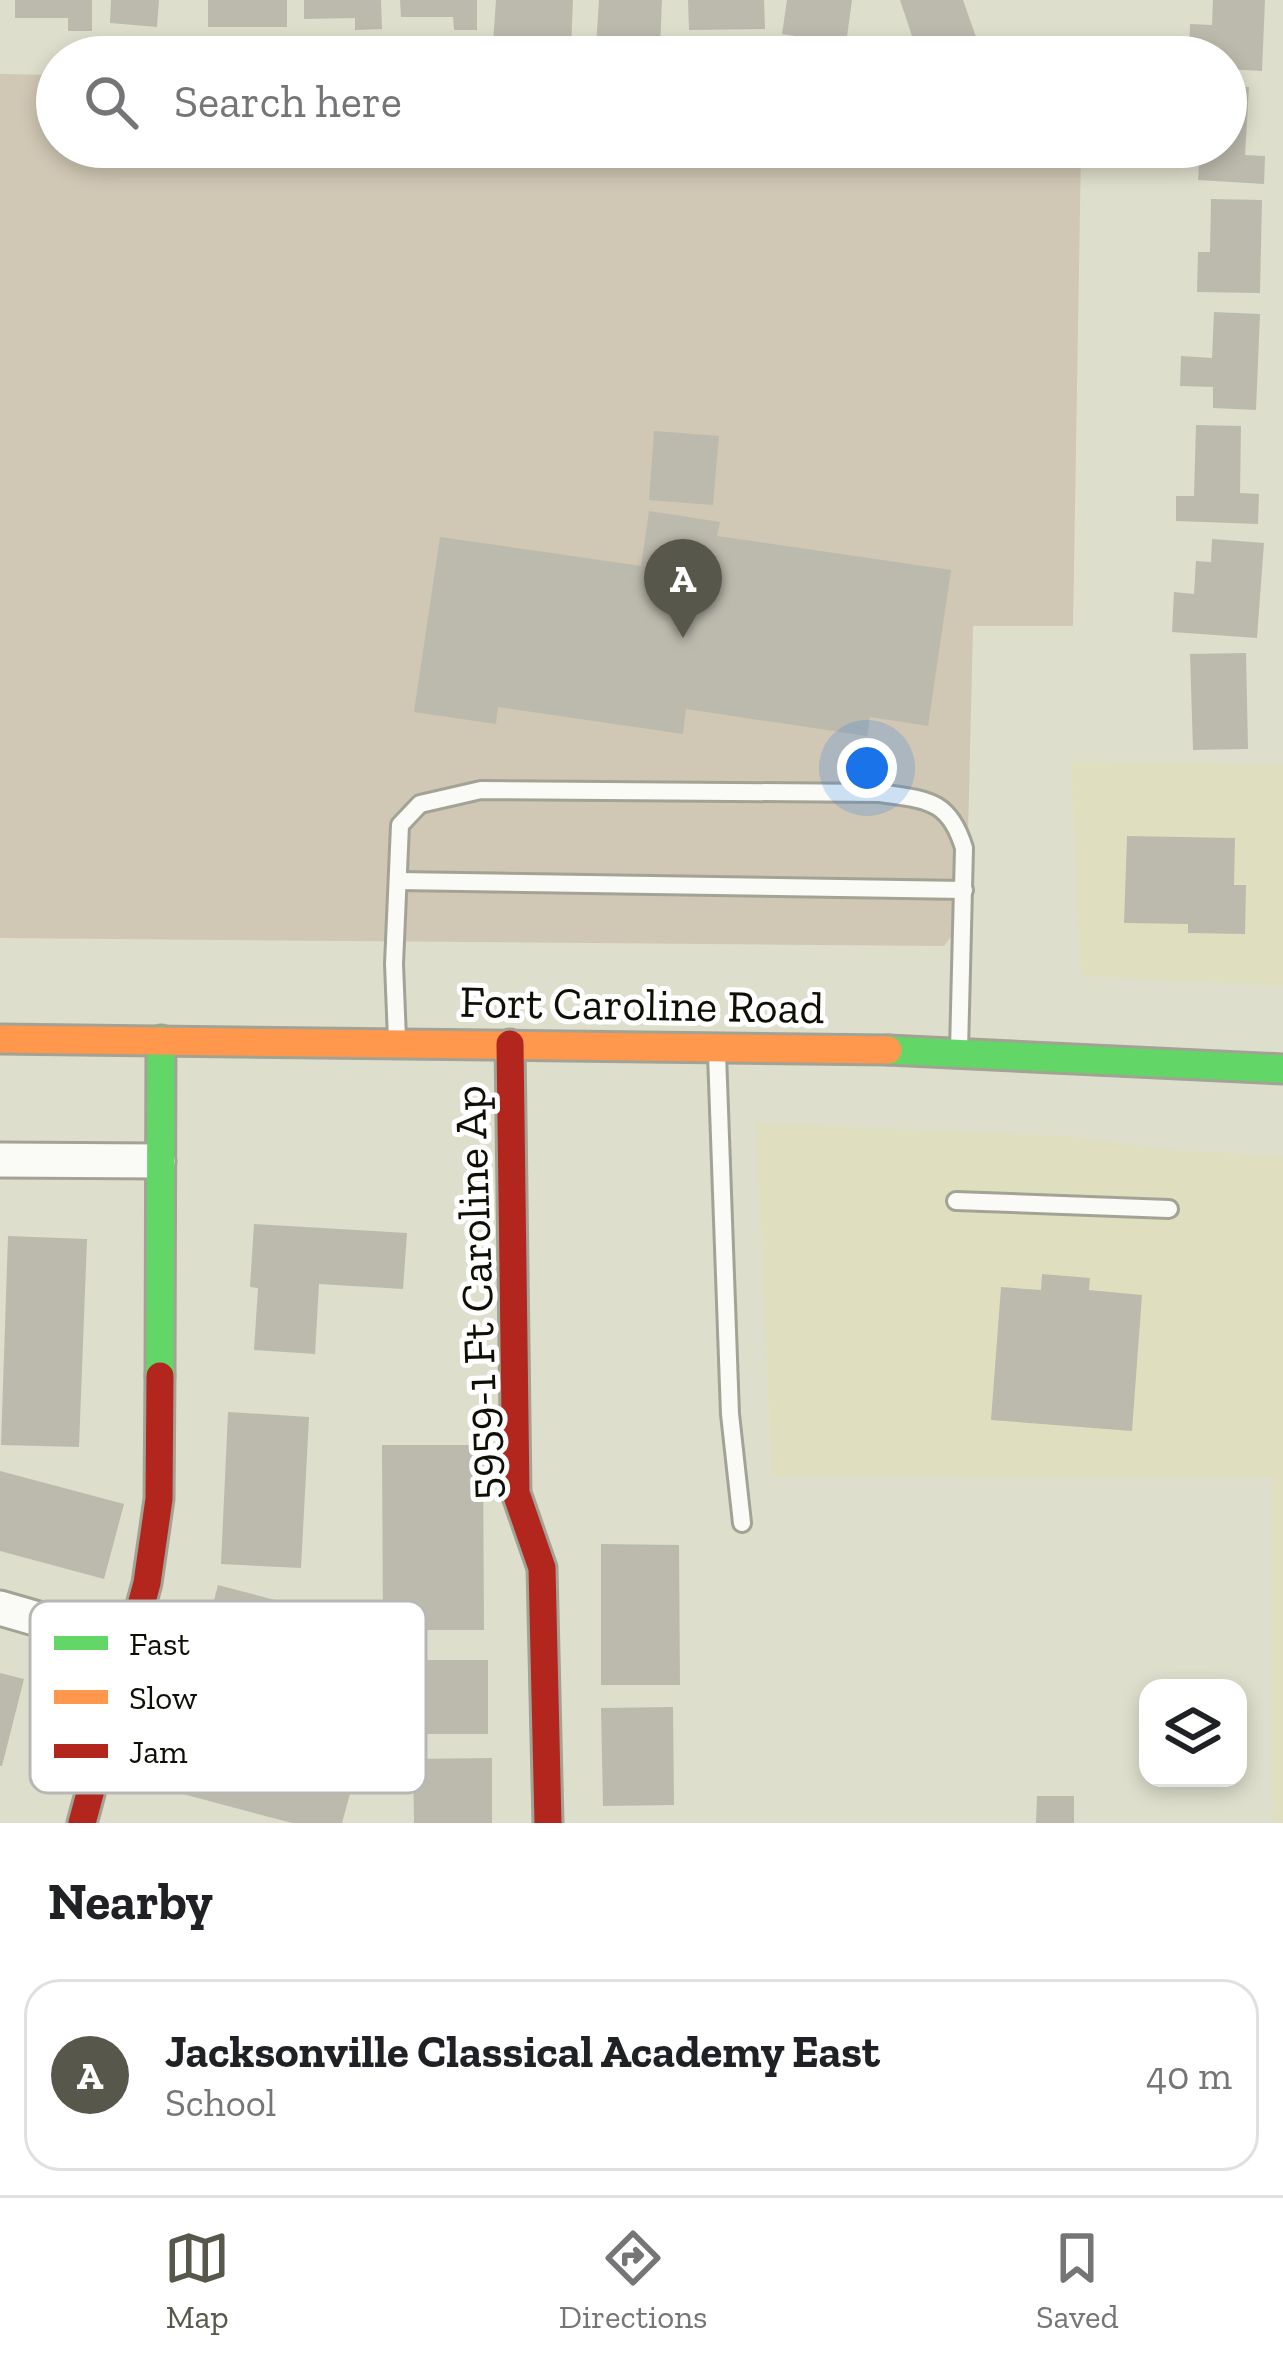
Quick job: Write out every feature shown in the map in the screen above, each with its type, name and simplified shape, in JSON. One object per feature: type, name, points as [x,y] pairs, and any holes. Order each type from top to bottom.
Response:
[{"type":"street","name":"Fort Caroline Road","points":[[0,1039],[959,1051],[1283,1069]]},
{"type":"street","points":[[142,1601],[159,1499],[161,1040]]},
{"type":"street","name":"5959-1 Ft Caroline Ap","points":[[510,1045],[516,1493],[542,1568],[548,1823]]},
{"type":"street","points":[[0,1160],[158,1161]]},
{"type":"street","points":[[0,1608],[30,1617]]},
{"type":"lane","points":[[397,1043],[400,825],[420,804],[481,790],[880,793],[944,807],[957,825],[964,848],[959,1051]]},
{"type":"lane","points":[[398,881],[964,890]]},
{"type":"lane","points":[[717,1047],[730,1414],[742,1523]]},
{"type":"lane","points":[[956,1202],[1169,1209]]},
{"type":"shaded area","points":[[0,74],[36,75],[36,168],[1081,168],[1073,626],[973,626],[966,918],[944,946],[0,938]]},
{"type":"shaded area","points":[[1071,761],[1283,765],[1283,986],[1081,976]]},
{"type":"shaded area","points":[[756,1123],[1066,1136],[1173,1150],[1283,1156],[1283,1823],[1273,1823],[1273,1477],[772,1476]]},
{"type":"building","points":[[15,0],[92,0],[92,31],[68,31],[68,18],[15,18]]},
{"type":"building","points":[[111,0],[159,0],[157,27],[110,23]]},
{"type":"building","points":[[208,0],[287,0],[287,27],[208,27]]},
{"type":"building","points":[[304,0],[381,0],[382,29],[355,30],[355,18],[304,19]]},
{"type":"building","points":[[400,0],[477,0],[477,30],[454,30],[453,17],[401,17]]},
{"type":"building","points":[[496,0],[573,0],[572,36],[493,36]]},
{"type":"building","points":[[599,0],[662,0],[661,36],[597,36]]},
{"type":"building","points":[[688,0],[764,0],[765,29],[689,30]]},
{"type":"building","points":[[787,0],[852,0],[847,36],[782,34]]},
{"type":"building","points":[[900,0],[963,0],[976,36],[912,36]]},
{"type":"building","points":[[1213,0],[1265,0],[1262,71],[1247,70],[1247,36],[1190,36],[1190,24],[1212,25]]},
{"type":"building","points":[[1247,155],[1265,156],[1264,184],[1198,180],[1199,168],[1247,168]]},
{"type":"building","points":[[1211,199],[1262,200],[1260,293],[1197,292],[1198,252],[1210,252]]},
{"type":"building","points":[[1214,312],[1260,314],[1256,410],[1213,408],[1213,387],[1180,386],[1181,356],[1212,358]]},
{"type":"building","points":[[1196,425],[1241,426],[1240,493],[1259,494],[1258,524],[1176,521],[1176,496],[1194,496]]},
{"type":"building","points":[[654,431],[719,436],[713,505],[649,500]]},
{"type":"building","points":[[649,511],[720,522],[717,536],[951,570],[928,726],[870,717],[867,736],[686,709],[683,734],[498,707],[496,724],[414,712],[440,537],[641,566]]},
{"type":"building","points":[[1212,539],[1264,543],[1257,638],[1172,632],[1174,592],[1194,594],[1196,561],[1211,562]]},
{"type":"building","points":[[1246,653],[1248,749],[1193,750],[1190,654]]},
{"type":"building","points":[[1127,836],[1235,838],[1234,885],[1246,885],[1245,934],[1188,933],[1188,924],[1124,923]]},
{"type":"building","points":[[254,1224],[407,1233],[403,1289],[319,1284],[315,1354],[254,1350],[258,1288],[250,1287]]},
{"type":"building","points":[[8,1236],[87,1239],[79,1447],[1,1445]]},
{"type":"building","points":[[1042,1274],[1090,1278],[1089,1290],[1142,1295],[1132,1431],[991,1420],[1001,1287],[1041,1290]]},
{"type":"building","points":[[228,1412],[309,1417],[301,1568],[221,1564]]},
{"type":"building","points":[[382,1445],[483,1445],[484,1630],[426,1630],[426,1601],[383,1601]]},
{"type":"building","points":[[0,1471],[124,1504],[104,1579],[0,1551]]},
{"type":"building","points":[[601,1544],[679,1545],[680,1685],[601,1685]]},
{"type":"building","points":[[218,1585],[278,1601],[214,1601]]},
{"type":"building","points":[[426,1660],[488,1660],[488,1734],[426,1734]]},
{"type":"building","points":[[0,1673],[24,1679],[2,1766],[0,1766]]},
{"type":"building","points":[[673,1707],[674,1805],[603,1806],[601,1708]]},
{"type":"building","points":[[492,1758],[492,1823],[414,1823],[414,1793],[426,1793],[426,1759]]},
{"type":"building","points":[[179,1793],[350,1793],[342,1823],[292,1823]]},
{"type":"building","points":[[1037,1796],[1074,1796],[1074,1823],[1036,1823]]},
{"type":"traffic: fast","points":[[160,1376],[161,1040]]},
{"type":"traffic: fast","points":[[888,1050],[1283,1069]]},
{"type":"traffic: slow","points":[[0,1039],[888,1050]]},
{"type":"traffic: jam","points":[[510,1044],[516,1493],[542,1568],[548,1823]]},
{"type":"traffic: jam","points":[[142,1601],[159,1499],[160,1376]]},
{"type":"traffic: jam","points":[[82,1823],[90,1793]]},
{"type":"place","name":"Jacksonville Classical Academy East","points":[[683,638]]}]
